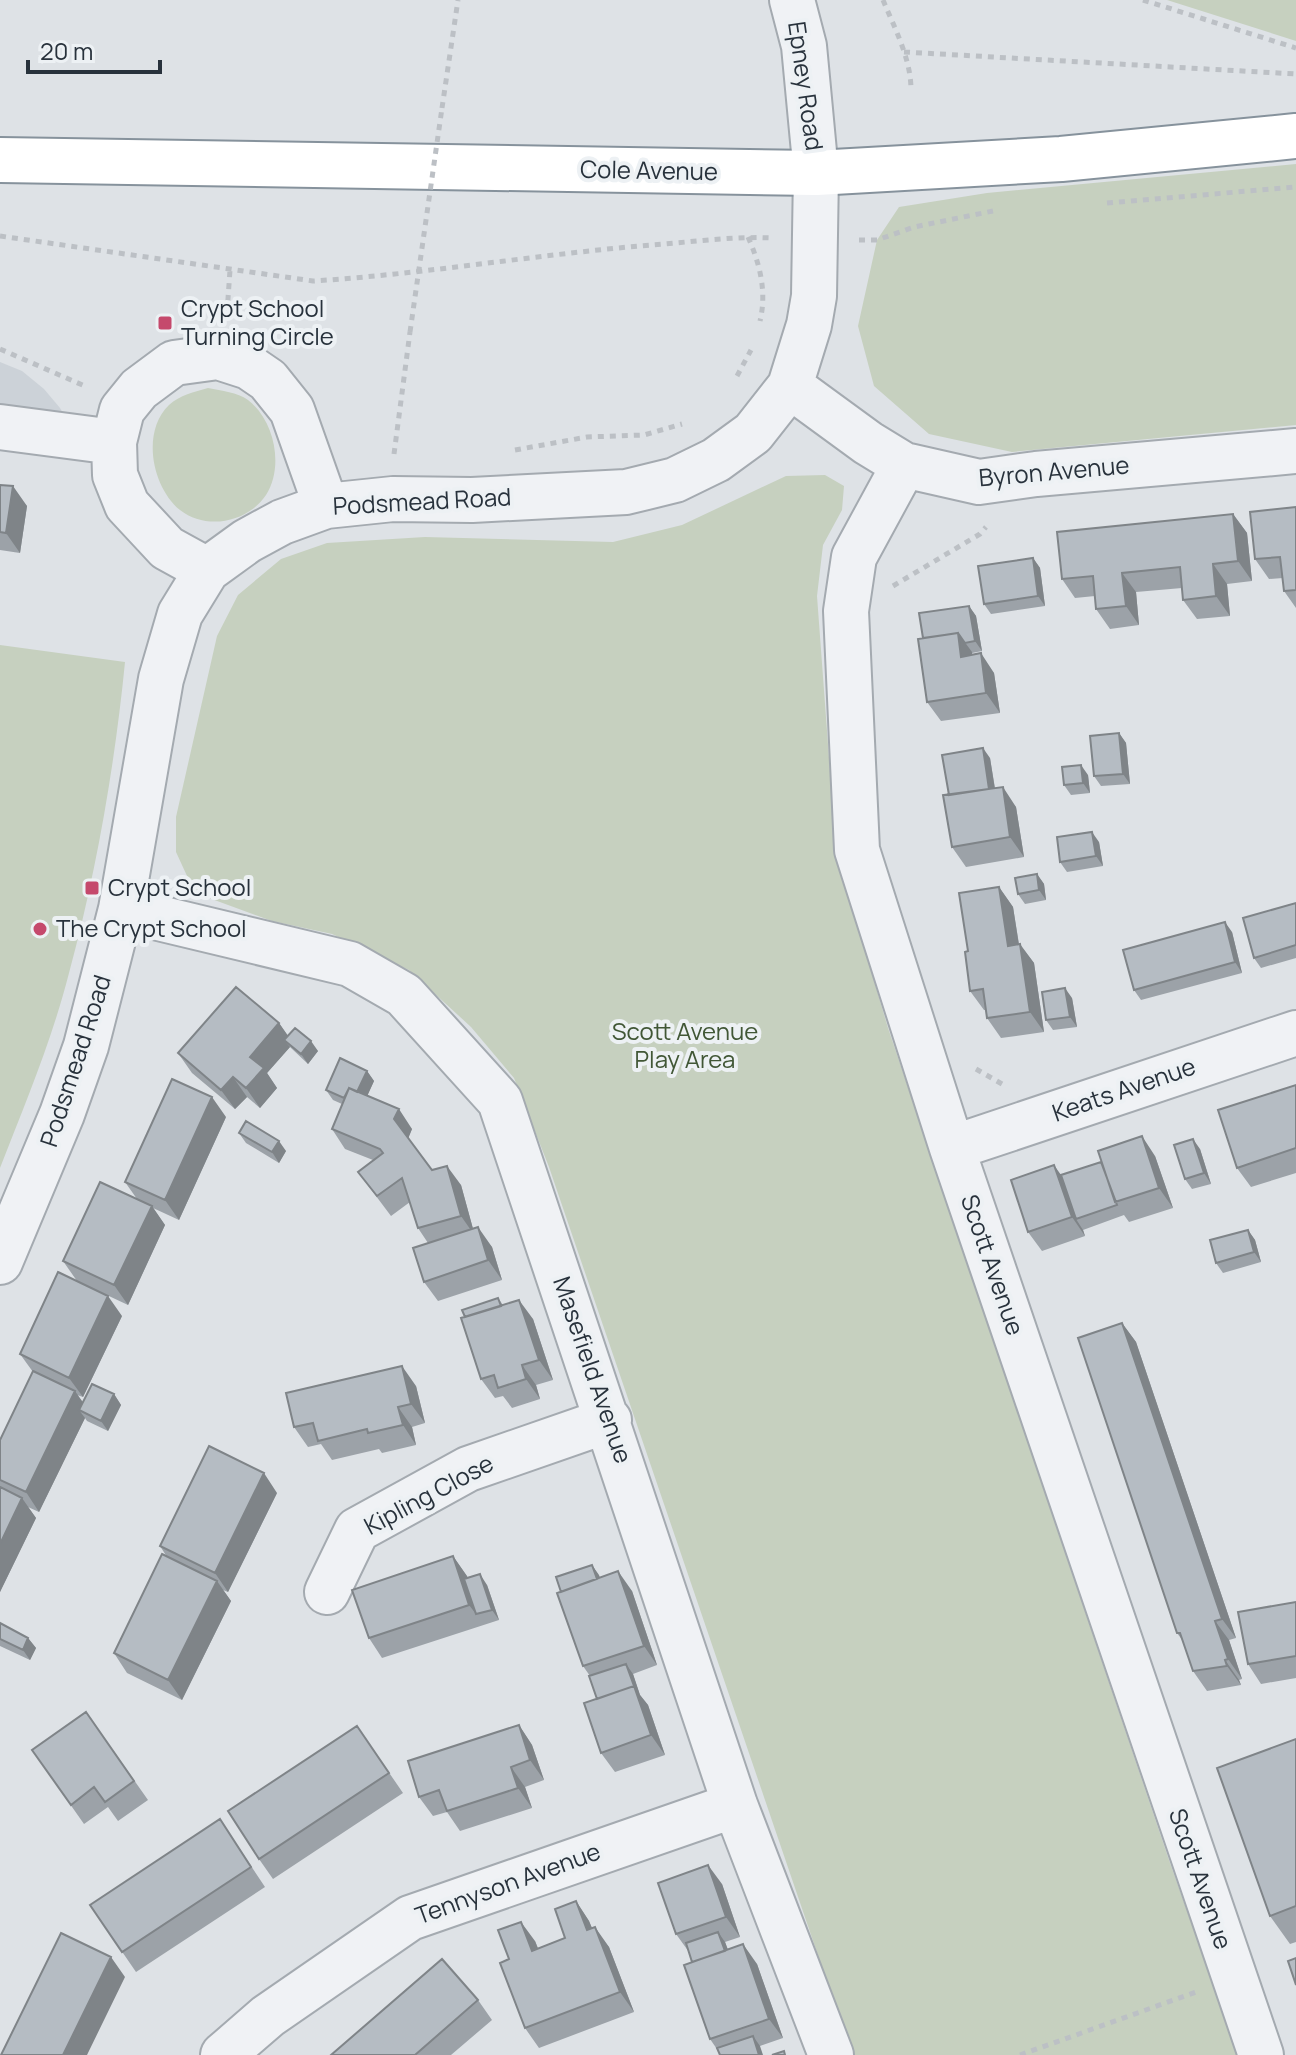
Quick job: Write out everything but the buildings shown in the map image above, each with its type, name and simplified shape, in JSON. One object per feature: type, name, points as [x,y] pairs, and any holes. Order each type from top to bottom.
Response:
[{"type":"highway","name":"Cole Avenue","points":[[0,160],[816,173],[1061,159],[1296,136]]},
{"type":"street","name":"Epney Road","points":[[792,0],[804,46],[816,173]]},
{"type":"street","name":"Podsmead Road","points":[[0,1262],[57,1127],[81,1060],[121,909],[161,679],[180,614],[207,570],[247,541],[282,522],[326,506],[393,499],[472,500],[626,492],[675,480],[716,460],[753,433],[790,386],[809,325],[814,296],[816,173]]},
{"type":"street","points":[[207,570],[167,548],[127,505],[115,475],[114,442],[122,410],[139,389],[174,363],[218,357],[249,367],[268,380],[292,410],[326,506]]},
{"type":"street","name":"Byron Avenue","points":[[790,386],[868,443],[904,465],[979,482],[1036,474],[1296,451]]},
{"type":"street","points":[[0,427],[114,442]]},
{"type":"street","name":"Scott Avenue","points":[[904,465],[854,557],[846,611],[857,850],[952,1148],[1261,2055]]},
{"type":"street","name":"Masefield Avenue","points":[[121,909],[350,964],[404,995],[500,1101],[735,1805],[831,2055]]},
{"type":"street","name":"Keats Avenue","points":[[952,1148],[1296,1033]]},
{"type":"street","name":"Kipling Close","points":[[327,1592],[357,1530],[468,1469],[609,1420]]},
{"type":"street","name":"Tennyson Avenue","points":[[223,2055],[268,2016],[410,1918],[735,1805]]},
{"type":"path","points":[[393,499],[389,476],[458,0]]},
{"type":"path","points":[[883,0],[904,52],[911,76],[911,90]]},
{"type":"path","points":[[1143,0],[1296,48]]},
{"type":"path","points":[[904,52],[1296,74]]},
{"type":"path","points":[[1104,203],[1296,187]]},
{"type":"path","points":[[0,236],[313,281],[610,248],[748,237],[813,241],[877,240],[914,227],[1000,210]]},
{"type":"path","points":[[748,237],[757,257],[764,289],[758,326]]},
{"type":"path","points":[[731,388],[755,337]]},
{"type":"path","points":[[0,349],[88,388]]},
{"type":"path","points":[[514,451],[587,437],[644,435],[689,421]]},
{"type":"path","points":[[846,611],[980,534],[991,523]]},
{"type":"path","points":[[963,1062],[1015,1091]]},
{"type":"path","points":[[1020,2055],[1234,1979]]},
{"type":"shaded area","points":[[0,362],[22,371],[44,389],[60,408],[83,449],[0,437]]},
{"type":"green space","points":[[1167,0],[1296,0],[1296,41]]},
{"type":"green space","points":[[1296,164],[1296,425],[1012,452],[929,434],[874,386],[858,326],[877,240],[899,207],[987,193]]},
{"type":"green space","points":[[208,388],[234,393],[257,409],[270,432],[275,458],[272,484],[258,504],[238,517],[214,522],[191,516],[170,500],[157,474],[153,444],[160,416],[169,405],[187,394]]},
{"type":"green space","name":"Scott Avenue Play Area","points":[[825,475],[844,486],[842,510],[823,545],[817,596],[836,852],[888,1028],[1169,1860],[1238,2055],[852,2055],[549,1167],[514,1078],[471,1027],[409,970],[332,934],[272,921],[209,898],[193,889],[176,852],[176,817],[217,636],[238,595],[281,559],[327,543],[425,537],[613,542],[682,525],[786,476]]},
{"type":"green space","name":"The Crypt School","points":[[0,645],[125,662],[103,819],[79,935],[46,1047],[0,1168]]},
{"type":"place","name":"Crypt School Turning Circle","points":[[165,323]]},
{"type":"place","name":"Crypt School","points":[[92,888]]},
{"type":"place","name":"The Crypt School","points":[[40,929]]}]
